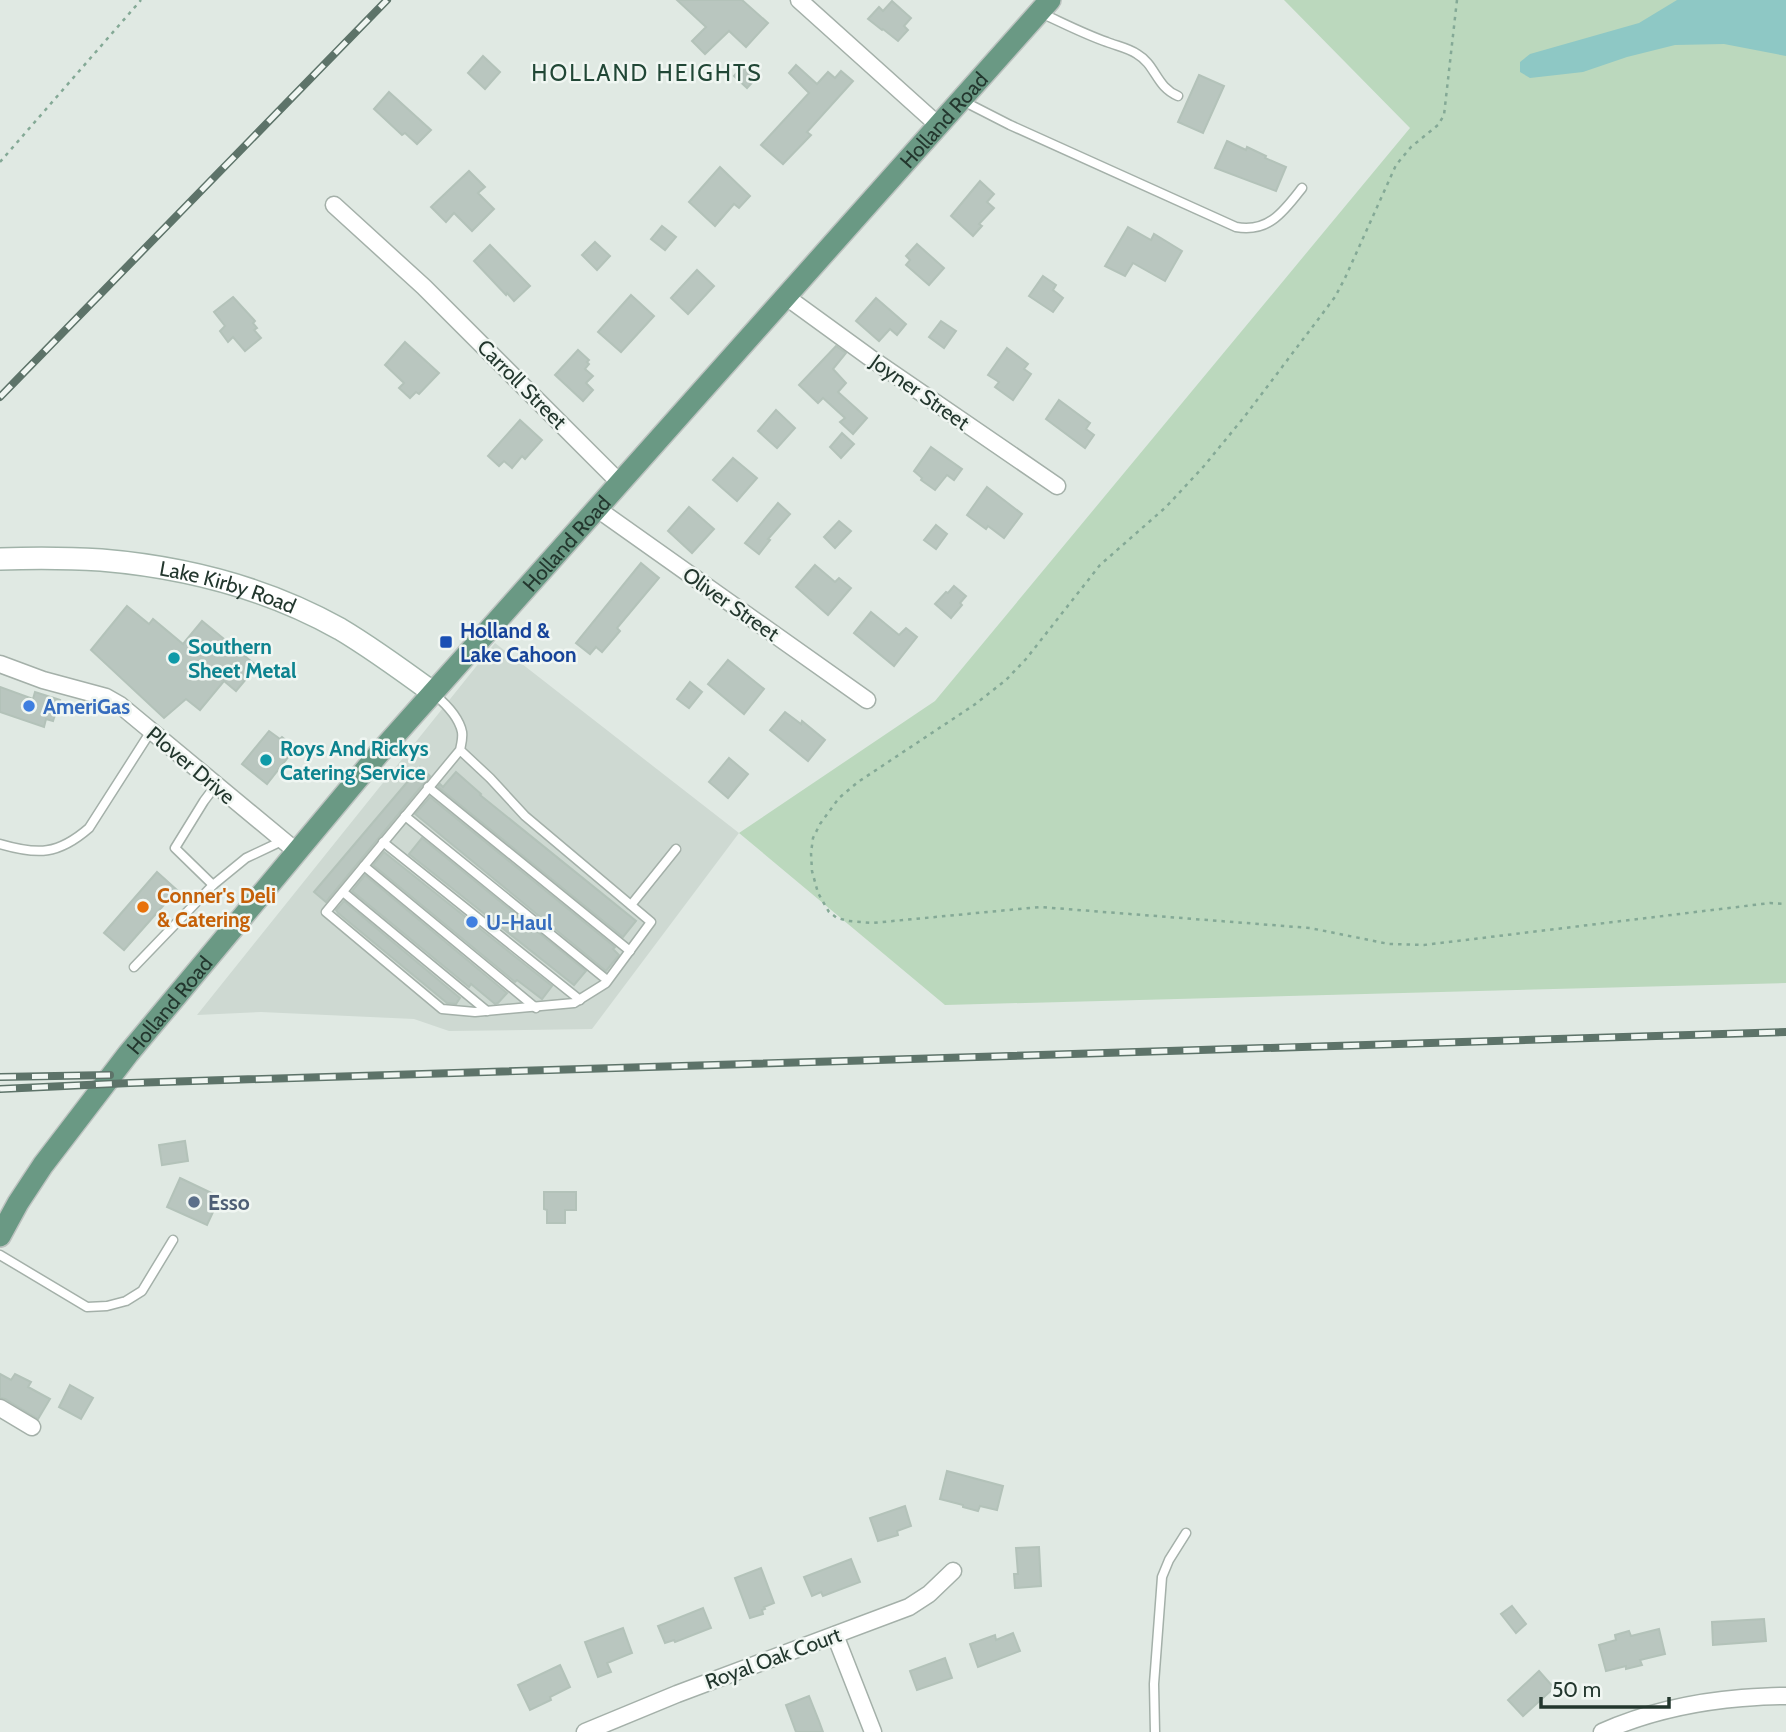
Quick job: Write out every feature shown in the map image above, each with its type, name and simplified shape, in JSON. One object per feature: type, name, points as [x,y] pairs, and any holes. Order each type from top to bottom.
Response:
[{"type":"main road","name":"Holland Road","points":[[0,1236],[43,1165],[289,846],[432,692],[1045,6]]},
{"type":"street","points":[[799,0],[938,125]]},
{"type":"street","name":"Carroll Street","points":[[334,205],[424,287],[619,482]]},
{"type":"street","name":"Joyner Street","points":[[785,296],[1057,486]]},
{"type":"street","name":"Oliver Street","points":[[596,508],[867,700]]},
{"type":"street","name":"Lake Kirby Road","points":[[0,559],[57,558],[155,566],[256,592],[339,629],[382,655],[432,692]]},
{"type":"street","name":"Plover Drive","points":[[0,664],[120,705],[289,846]]},
{"type":"street","points":[[0,1409],[32,1427]]},
{"type":"street","name":"Royal Oak Court","points":[[585,1732],[677,1693],[909,1607],[929,1594],[953,1572]]},
{"type":"street","points":[[835,1635],[873,1732]]},
{"type":"street","points":[[1602,1732],[1667,1709],[1711,1701],[1786,1696]]},
{"type":"lane","points":[[1045,6],[1082,32],[1140,55],[1150,65],[1162,85],[1178,96]]},
{"type":"lane","points":[[961,100],[1010,125],[1236,227],[1258,228],[1270,223],[1303,188]]},
{"type":"lane","points":[[432,692],[454,716],[463,734],[460,750],[326,912],[442,1010],[475,1012],[574,1003],[607,981],[651,922],[525,816],[460,750]]},
{"type":"lane","points":[[0,844],[25,851],[45,851],[62,847],[76,839],[89,828],[151,731]]},
{"type":"lane","points":[[213,885],[174,848],[216,785]]},
{"type":"lane","points":[[428,788],[630,951]]},
{"type":"lane","points":[[405,816],[607,981]]},
{"type":"lane","points":[[383,842],[580,1000]]},
{"type":"lane","points":[[134,967],[213,885],[246,858],[289,846]]},
{"type":"lane","points":[[631,905],[676,849]]},
{"type":"lane","points":[[364,866],[536,1008]]},
{"type":"lane","points":[[343,892],[487,1011]]},
{"type":"lane","points":[[0,1255],[87,1307],[107,1306],[126,1301],[142,1291],[173,1240]]},
{"type":"lane","points":[[1155,1732],[1154,1684],[1162,1577],[1186,1533]]},
{"type":"path","points":[[0,162],[141,0]]},
{"type":"path","points":[[1457,0],[1444,115],[1438,125],[1411,147],[1396,165],[1335,297],[1204,466],[1166,507],[1100,565],[1026,659],[1006,680],[974,705],[858,782],[839,799],[813,838],[812,871],[818,893],[829,912],[837,918],[872,923],[1040,907],[1310,928],[1389,944],[1424,945],[1770,903],[1786,904]]},
{"type":"shaded area","name":"U-Haul","points":[[495,643],[739,833],[592,1029],[449,1031],[414,1019],[261,1012],[197,1015]]},
{"type":"green space","points":[[1284,0],[1786,0],[1786,983],[945,1005],[739,833],[935,701],[1410,128]]},
{"type":"water","points":[[1677,0],[1786,0],[1786,56],[1724,44],[1675,45],[1583,72],[1530,78],[1520,72],[1520,62],[1530,54],[1639,23]]},
{"type":"building","points":[[677,0],[742,0],[768,23],[746,47],[729,31],[705,54],[692,41],[706,27]]},
{"type":"building","points":[[892,1],[911,18],[904,26],[908,30],[898,41],[868,19],[879,7],[883,11]]},
{"type":"building","points":[[483,56],[500,72],[485,89],[468,73]]},
{"type":"building","points":[[745,64],[758,76],[747,88],[734,76]]},
{"type":"building","points":[[796,65],[817,84],[828,72],[835,78],[841,71],[853,81],[807,132],[811,135],[783,164],[761,145],[809,93],[789,73]]},
{"type":"building","points":[[1199,75],[1224,86],[1203,133],[1178,122]]},
{"type":"building","points":[[389,92],[431,130],[417,144],[405,133],[402,135],[374,109]]},
{"type":"building","points":[[1227,141],[1246,150],[1247,147],[1286,167],[1276,191],[1215,168]]},
{"type":"building","points":[[720,167],[750,196],[739,208],[734,204],[715,226],[689,202]]},
{"type":"building","points":[[469,171],[485,187],[478,193],[494,209],[472,231],[454,213],[446,222],[431,207]]},
{"type":"building","points":[[980,181],[994,194],[987,202],[994,208],[979,224],[982,226],[973,236],[951,216]]},
{"type":"building","points":[[662,226],[676,237],[665,250],[651,239]]},
{"type":"building","points":[[1128,227],[1151,240],[1154,234],[1182,251],[1165,281],[1133,263],[1125,276],[1105,266]]},
{"type":"building","points":[[595,242],[610,256],[597,270],[582,255]]},
{"type":"building","points":[[917,244],[944,268],[929,285],[906,265],[910,260],[906,256]]},
{"type":"building","points":[[490,245],[530,286],[514,301],[474,261]]},
{"type":"building","points":[[697,270],[714,286],[688,314],[671,298]]},
{"type":"building","points":[[1043,276],[1056,285],[1053,290],[1063,298],[1053,312],[1029,296]]},
{"type":"building","points":[[631,295],[654,316],[621,352],[598,332]]},
{"type":"building","points":[[233,297],[255,321],[253,323],[257,328],[254,330],[261,338],[245,351],[233,337],[228,342],[220,331],[225,326],[214,312]]},
{"type":"building","points":[[876,298],[906,324],[897,335],[890,329],[879,341],[856,321]]},
{"type":"building","points":[[941,321],[956,331],[944,348],[929,337]]},
{"type":"building","points":[[405,342],[439,373],[419,394],[416,392],[410,398],[399,388],[404,383],[385,365]]},
{"type":"building","points":[[836,346],[846,353],[833,369],[846,383],[838,392],[867,418],[853,434],[840,422],[845,418],[823,398],[818,403],[799,385]]},
{"type":"building","points":[[1007,348],[1028,364],[1024,369],[1031,374],[1013,400],[995,387],[999,382],[988,375]]},
{"type":"building","points":[[578,350],[589,360],[585,369],[593,376],[586,383],[593,390],[583,401],[555,375]]},
{"type":"building","points":[[1059,400],[1090,423],[1086,429],[1094,435],[1085,448],[1046,419]]},
{"type":"building","points":[[776,410],[795,428],[777,448],[758,431]]},
{"type":"building","points":[[520,420],[542,440],[525,459],[522,456],[512,468],[504,461],[499,466],[488,456]]},
{"type":"building","points":[[842,433],[854,444],[841,458],[830,447]]},
{"type":"building","points":[[931,447],[962,469],[954,480],[947,475],[935,490],[914,471]]},
{"type":"building","points":[[733,458],[757,478],[737,501],[713,480]]},
{"type":"building","points":[[987,487],[1022,514],[1004,538],[967,515]]},
{"type":"building","points":[[778,503],[790,514],[759,554],[745,543]]},
{"type":"building","points":[[689,507],[714,529],[692,553],[668,531]]},
{"type":"building","points":[[839,521],[851,531],[835,548],[824,537]]},
{"type":"building","points":[[936,525],[947,534],[936,549],[924,540]]},
{"type":"building","points":[[641,563],[659,578],[617,628],[620,631],[602,652],[596,647],[590,654],[576,643]]},
{"type":"building","points":[[815,565],[835,582],[839,578],[851,588],[828,615],[796,587]]},
{"type":"building","points":[[954,586],[966,596],[951,618],[935,604]]},
{"type":"building","name":"Southern Sheet Metal","points":[[127,606],[149,624],[153,619],[183,644],[202,621],[257,666],[236,691],[224,681],[200,710],[186,699],[164,718],[91,650]]},
{"type":"building","points":[[871,612],[899,635],[906,628],[917,637],[894,666],[854,633]]},
{"type":"building","points":[[728,660],[764,689],[744,714],[708,684]]},
{"type":"building","points":[[690,682],[702,692],[689,708],[677,699]]},
{"type":"building","name":"AmeriGas","points":[[0,687],[33,699],[35,692],[60,700],[53,721],[46,719],[44,727],[0,712]]},
{"type":"building","points":[[785,712],[801,724],[802,721],[825,740],[808,761],[770,730]]},
{"type":"building","name":"Roys And Rickys Catering Service","points":[[269,731],[293,746],[290,749],[293,751],[267,784],[242,764]]},
{"type":"building","points":[[729,758],[748,774],[728,798],[709,782]]},
{"type":"building","points":[[420,767],[430,776],[326,902],[314,892]]},
{"type":"building","points":[[456,772],[480,795],[636,921],[623,937],[438,787],[440,784],[443,787]]},
{"type":"building","points":[[430,797],[615,947],[613,949],[619,955],[606,971],[415,814]]},
{"type":"building","points":[[422,838],[586,971],[574,985],[409,854]]},
{"type":"building","points":[[384,852],[552,986],[542,999],[517,980],[515,982],[373,865]]},
{"type":"building","points":[[157,872],[177,890],[124,950],[104,933]]},
{"type":"building","points":[[365,875],[507,993],[495,1004],[471,984],[469,987],[352,891]]},
{"type":"building","points":[[344,901],[460,998],[456,1004],[447,1003],[338,913],[336,910]]},
{"type":"building","points":[[185,1141],[188,1161],[162,1165],[159,1145]]},
{"type":"building","name":"Esso","points":[[180,1178],[220,1197],[207,1225],[167,1207]]},
{"type":"building","points":[[544,1192],[576,1192],[576,1210],[565,1210],[565,1223],[547,1223]]},
{"type":"building","points":[[0,1374],[11,1380],[15,1374],[31,1382],[28,1387],[50,1399],[38,1419],[0,1398]]},
{"type":"building","points":[[70,1385],[93,1398],[81,1419],[59,1407]]},
{"type":"building","points":[[947,1471],[1003,1486],[997,1510],[980,1506],[978,1511],[940,1499]]},
{"type":"building","points":[[905,1506],[911,1526],[897,1531],[898,1535],[878,1541],[870,1518]]},
{"type":"building","points":[[1039,1547],[1041,1586],[1015,1588],[1014,1574],[1018,1574],[1016,1548]]},
{"type":"building","points":[[851,1559],[860,1582],[823,1596],[821,1592],[812,1596],[804,1577]]},
{"type":"building","points":[[761,1568],[774,1603],[764,1607],[763,1614],[750,1618],[735,1578]]},
{"type":"building","points":[[1512,1606],[1526,1624],[1516,1633],[1501,1614]]},
{"type":"building","points":[[703,1608],[711,1628],[675,1642],[665,1643],[658,1626]]},
{"type":"building","points":[[1764,1619],[1766,1641],[1713,1645],[1712,1622]]},
{"type":"building","points":[[623,1628],[632,1653],[607,1663],[611,1672],[598,1677],[585,1642]]},
{"type":"building","points":[[1659,1629],[1665,1654],[1640,1660],[1642,1665],[1606,1671],[1599,1645],[1616,1640],[1615,1635],[1629,1631],[1631,1636]]},
{"type":"building","points":[[1013,1633],[1020,1651],[978,1667],[970,1644],[995,1635],[996,1640]]},
{"type":"building","points":[[945,1658],[952,1678],[917,1690],[910,1671]]},
{"type":"building","points":[[560,1665],[570,1687],[530,1710],[518,1685]]},
{"type":"building","points":[[1539,1671],[1554,1688],[1523,1716],[1508,1700]]},
{"type":"building","points":[[809,1696],[823,1732],[796,1732],[786,1705]]},
{"type":"railway","points":[[0,397],[387,0]]},
{"type":"railway","points":[[0,1089],[1786,1032]]},
{"type":"railway","points":[[0,1077],[110,1075]]},
{"type":"place","name":"Holland & Lake Cahoon","points":[[446,642]]},
{"type":"place","name":"Southern Sheet Metal","points":[[174,658]]},
{"type":"place","name":"AmeriGas","points":[[29,706]]},
{"type":"place","name":"Roys And Rickys Catering Service","points":[[266,760]]},
{"type":"place","name":"Conner's Deli & Catering","points":[[143,907]]},
{"type":"place","name":"U-Haul","points":[[472,922]]},
{"type":"place","name":"Esso","points":[[194,1202]]},
{"type":"district","name":"HOLLAND HEIGHTS","points":[[647,73]]}]
